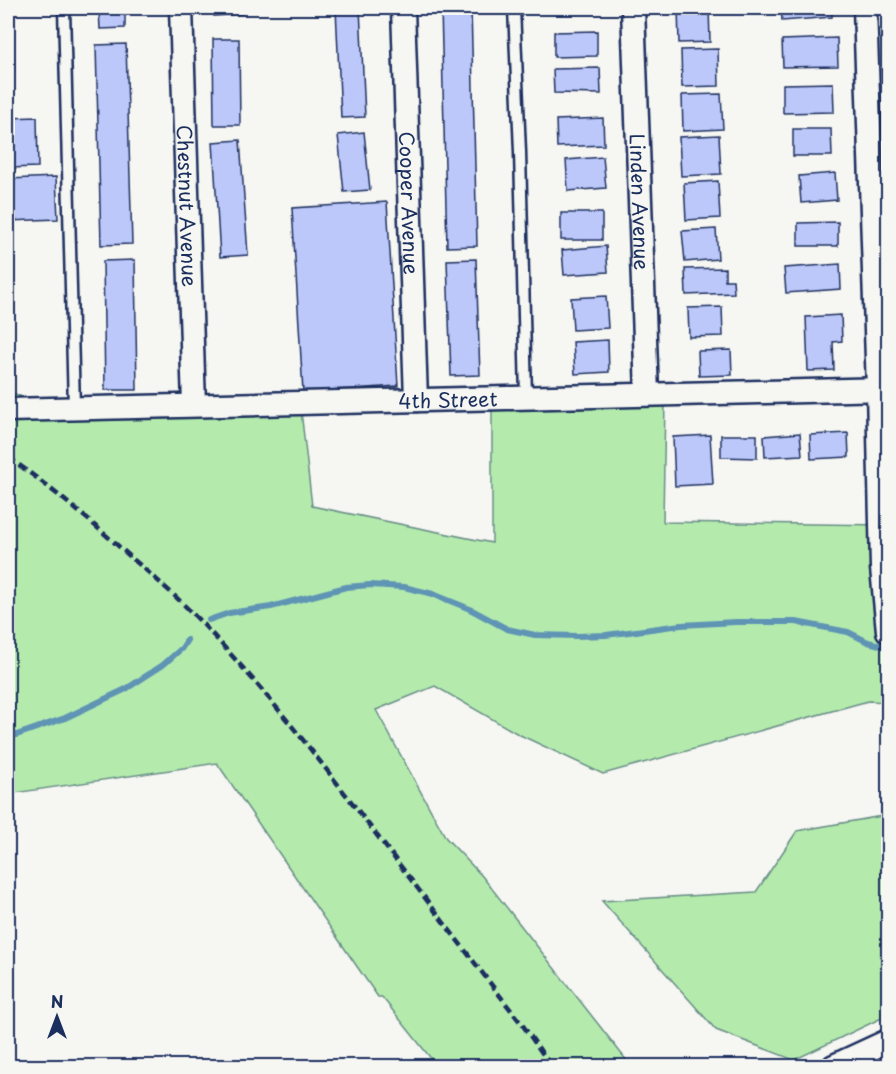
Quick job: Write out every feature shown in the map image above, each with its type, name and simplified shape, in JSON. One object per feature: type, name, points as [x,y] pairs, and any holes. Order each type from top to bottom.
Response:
[{"type":"street","name":"Chestnut Avenue","points":[[181,8],[194,405]]},
{"type":"street","name":"Cooper Avenue","points":[[403,8],[416,400]]},
{"type":"street","name":"Linden Avenue","points":[[633,8],[647,394]]},
{"type":"street","points":[[865,8],[883,389],[882,568],[888,631]]},
{"type":"street","name":"4th Street","points":[[8,410],[883,389]]},
{"type":"street","points":[[848,1063],[888,1041]]},
{"type":"lane","points":[[64,8],[74,408]]},
{"type":"lane","points":[[514,8],[526,397]]},
{"type":"green space","points":[[8,391],[27,399],[301,411],[312,506],[492,543],[492,404],[665,399],[663,522],[888,525],[888,702],[868,701],[603,774],[518,734],[435,686],[376,710],[446,838],[482,876],[631,1066],[437,1066],[382,997],[378,997],[217,763],[8,794]]},
{"type":"green space","points":[[888,815],[888,1015],[794,1060],[716,1030],[602,901],[756,892],[797,831]]},
{"type":"building","points":[[99,8],[125,8],[125,28],[100,29]]},
{"type":"building","points":[[213,8],[241,8],[242,14],[214,16]]},
{"type":"building","points":[[336,8],[360,8],[365,117],[341,118]]},
{"type":"building","points":[[441,8],[471,8],[477,246],[447,247]]},
{"type":"building","points":[[678,8],[709,8],[710,42],[679,43]]},
{"type":"building","points":[[781,8],[832,8],[832,17],[782,21]]},
{"type":"building","points":[[597,31],[597,56],[554,57],[554,32]]},
{"type":"building","points":[[8,37],[12,37],[14,71],[8,72]]},
{"type":"building","points":[[837,38],[838,66],[783,67],[782,40]]},
{"type":"building","points":[[213,39],[239,39],[240,125],[214,125]]},
{"type":"building","points":[[126,44],[132,244],[101,245],[96,45]]},
{"type":"building","points":[[718,49],[719,86],[682,87],[681,50]]},
{"type":"building","points":[[600,68],[601,94],[554,93],[553,69]]},
{"type":"building","points":[[833,83],[834,112],[783,113],[783,84]]},
{"type":"building","points":[[721,94],[723,129],[683,131],[682,95]]},
{"type":"building","points":[[37,117],[38,167],[8,168],[8,118]]},
{"type":"building","points":[[603,118],[604,145],[557,147],[556,120]]},
{"type":"building","points":[[793,129],[831,129],[832,156],[793,156]]},
{"type":"building","points":[[364,132],[370,190],[344,192],[338,135]]},
{"type":"building","points":[[719,135],[721,174],[681,176],[679,137]]},
{"type":"building","points":[[240,140],[248,255],[220,257],[213,142]]},
{"type":"building","points":[[603,157],[606,188],[568,191],[566,160]]},
{"type":"building","points":[[835,173],[837,200],[801,203],[799,176]]},
{"type":"building","points":[[56,177],[58,219],[8,221],[8,179]]},
{"type":"building","points":[[718,181],[720,218],[686,220],[684,183]]},
{"type":"building","points":[[387,202],[398,386],[303,392],[292,208]]},
{"type":"building","points":[[561,213],[602,213],[602,240],[561,240]]},
{"type":"building","points":[[838,222],[838,246],[798,246],[798,223]]},
{"type":"building","points":[[716,229],[718,259],[685,262],[682,231]]},
{"type":"building","points":[[606,246],[608,272],[564,275],[562,250]]},
{"type":"building","points":[[476,259],[480,375],[451,376],[447,260]]},
{"type":"building","points":[[135,260],[137,390],[105,390],[103,261]]},
{"type":"building","points":[[840,264],[841,289],[786,293],[784,268]]},
{"type":"building","points":[[725,268],[725,280],[733,280],[734,293],[686,295],[685,269]]},
{"type":"building","points":[[606,296],[608,328],[573,330],[571,298]]},
{"type":"building","points":[[722,307],[723,336],[689,337],[688,308]]},
{"type":"building","points":[[841,315],[842,341],[833,342],[834,370],[808,371],[806,317]]},
{"type":"building","points":[[608,340],[609,372],[575,374],[573,342]]},
{"type":"building","points":[[731,350],[732,375],[699,376],[698,351]]},
{"type":"building","points":[[800,433],[802,455],[765,457],[764,436]]},
{"type":"building","points":[[848,433],[849,457],[811,459],[810,435]]},
{"type":"building","points":[[710,435],[713,484],[675,486],[673,437]]},
{"type":"building","points":[[721,435],[757,435],[757,458],[721,457]]},
{"type":"waterway","points":[[209,620],[229,613],[271,607],[346,587],[370,585],[404,587],[433,594],[470,609],[507,629],[535,635],[606,635],[681,625],[796,622],[848,632],[868,642],[888,647]]},
{"type":"waterway","points":[[8,738],[65,718],[126,689],[163,665],[182,648],[187,640]]},
{"type":"railway","points":[[8,457],[104,533],[165,587],[242,667],[330,774],[524,1027],[551,1066]]}]
